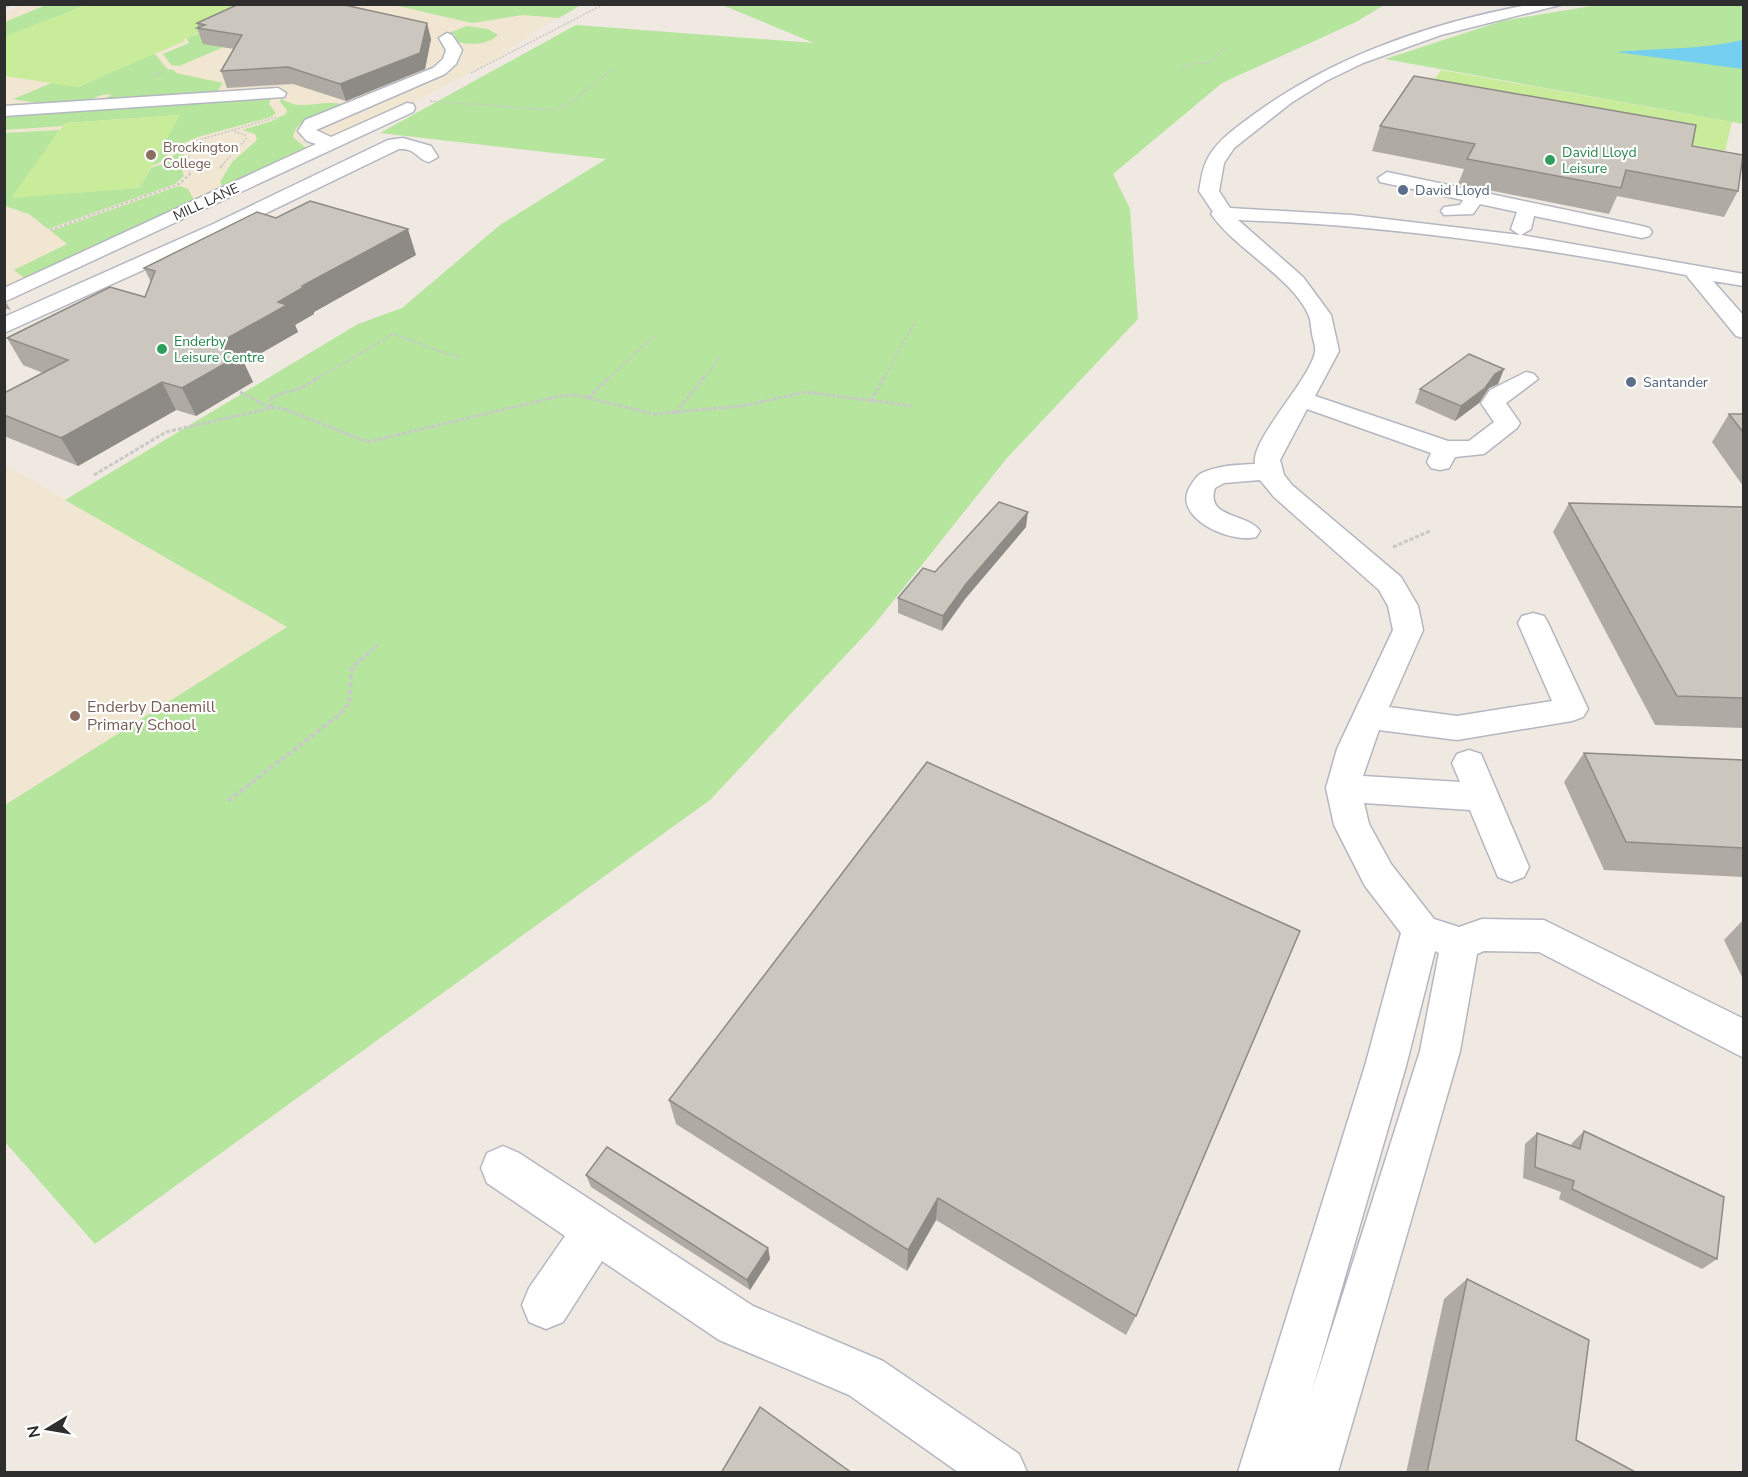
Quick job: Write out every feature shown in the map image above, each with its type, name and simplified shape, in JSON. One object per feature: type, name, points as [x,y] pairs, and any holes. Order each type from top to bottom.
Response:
[{"type":"street","points":[[1312,1473],[1440,1051],[1441,937],[1378,875],[1352,825],[1343,788],[1354,749],[1408,630],[1402,606],[1391,584],[1365,560],[1305,513],[1283,491],[1270,471],[1267,460],[1327,351],[1320,315],[1295,282],[1234,230],[1221,214],[1209,191],[1216,159],[1236,137],[1270,109],[1307,85],[1346,64],[1429,34],[1487,18],[1557,4]]},
{"type":"street","points":[[332,143],[313,137],[307,131],[312,124],[439,71],[450,61],[454,50],[447,38]]},
{"type":"street","points":[[4,111],[278,93]]},
{"type":"street","name":"MILL LANE","points":[[4,296],[414,104]]},
{"type":"street","points":[[4,326],[218,229],[396,143],[406,143],[424,149],[429,157]]},
{"type":"street","points":[[287,165],[330,176]]},
{"type":"street","points":[[1387,178],[1642,232]]},
{"type":"street","points":[[1451,211],[1466,210],[1475,197]]},
{"type":"street","points":[[1520,242],[1522,220],[1529,209]]},
{"type":"street","points":[[1221,214],[1303,216],[1520,242],[1743,280]]},
{"type":"street","points":[[4,341],[36,332],[271,225]]},
{"type":"street","points":[[1693,270],[1743,331]]},
{"type":"street","points":[[1301,399],[1443,455],[1475,449],[1508,423],[1493,403],[1499,395],[1526,379]]},
{"type":"street","points":[[1246,531],[1209,516],[1200,506],[1198,497],[1205,482],[1217,476],[1270,471]]},
{"type":"street","points":[[1370,717],[1457,728],[1572,709],[1533,623]]},
{"type":"street","points":[[1469,763],[1510,867]]},
{"type":"street","points":[[1343,788],[1483,797]]},
{"type":"street","points":[[1441,937],[1544,936],[1743,1040]]},
{"type":"street","points":[[1264,1473],[1292,1367],[1403,1007],[1441,937]]},
{"type":"street","points":[[503,1168],[736,1323],[866,1378],[1002,1473]]},
{"type":"street","points":[[546,1305],[596,1230]]},
{"type":"path","points":[[4,9],[12,4]]},
{"type":"path","points":[[467,75],[604,4]]},
{"type":"path","points":[[1181,70],[1191,64],[1208,63],[1225,48]]},
{"type":"path","points":[[414,104],[552,110],[569,104],[613,69]]},
{"type":"path","points":[[50,230],[179,184],[190,174],[187,165],[191,144],[200,138],[266,122],[282,114],[282,108],[276,105],[278,93]]},
{"type":"path","points":[[215,198],[212,190],[217,174],[246,139],[245,135],[233,131]]},
{"type":"path","points":[[872,401],[915,322]]},
{"type":"path","points":[[271,408],[272,398],[303,387],[393,334],[459,358]]},
{"type":"path","points":[[588,398],[655,335]]},
{"type":"path","points":[[675,413],[720,357]]},
{"type":"path","points":[[240,392],[271,408]]},
{"type":"path","points":[[94,475],[166,432],[271,408],[282,408],[368,441],[560,396],[576,395],[654,414],[742,406],[768,398],[806,392],[913,406]]},
{"type":"path","points":[[1365,560],[1430,531]]},
{"type":"path","points":[[228,801],[340,714],[349,703],[352,667],[379,644]]},
{"type":"shaded area","name":"Brockington College","points":[[23,5],[581,5],[534,32],[495,60],[404,107],[5,287],[5,14]]},
{"type":"shaded area","name":"Enderby Danemill Primary School","points":[[5,465],[287,627],[5,805]]},
{"type":"green space","points":[[256,4],[183,40],[185,41],[77,87],[5,76],[4,37],[86,5]]},
{"type":"green space","points":[[46,5],[86,5],[5,37],[5,22]]},
{"type":"green space","points":[[394,5],[581,5],[559,18],[523,15],[472,23]]},
{"type":"green space","points":[[722,5],[1384,5],[1356,22],[1222,83],[1113,174],[1130,209],[1138,319],[1007,458],[874,625],[710,800],[95,1244],[5,1142],[5,805],[287,627],[65,500],[358,324],[402,308],[500,225],[606,159],[380,133],[576,25],[814,43]]},
{"type":"green space","points":[[1597,5],[1743,5],[1743,124],[1385,59],[1502,21]]},
{"type":"green space","points":[[227,21],[205,44],[224,47],[179,66],[171,65],[163,54],[189,43],[187,38]]},
{"type":"green space","points":[[467,26],[488,29],[498,35],[489,41],[474,44],[458,42],[454,34],[446,34]]},
{"type":"green space","points":[[154,53],[167,69],[174,70],[176,73],[223,83],[215,94],[99,101],[112,95],[108,94],[80,103],[63,105],[13,99],[52,83],[78,87]]},
{"type":"green space","points":[[1441,70],[1732,122],[1725,151],[1423,95]]},
{"type":"green space","points":[[272,96],[269,104],[276,113],[271,117],[198,137],[175,147],[160,162],[152,166],[179,115],[65,123],[62,126],[5,130],[4,112]]},
{"type":"green space","points":[[281,98],[304,105],[336,103],[344,105],[306,120],[295,130],[293,137],[308,150],[225,191],[220,182],[232,162],[257,140],[255,134],[242,130],[286,114],[287,110],[280,102]]},
{"type":"green space","points":[[180,115],[139,188],[11,198],[65,123]]},
{"type":"green space","points":[[60,130],[12,197],[139,188],[151,168],[165,163],[185,145],[181,167],[184,176],[175,184],[48,229],[29,214],[5,206],[5,133]]},
{"type":"green space","points":[[179,186],[188,189],[197,205],[26,279],[14,270],[67,244],[51,231]]},
{"type":"water","points":[[1743,40],[1743,69],[1616,52],[1695,47]]},
{"type":"building","points":[[239,4],[340,4],[427,23],[420,53],[340,84],[288,67],[221,71],[242,35],[197,28],[205,25],[197,23]]},
{"type":"building","points":[[1414,76],[1696,125],[1692,146],[1743,155],[1738,191],[1626,170],[1621,188],[1467,159],[1475,144],[1380,126]]},
{"type":"building","name":"Enderby Leisure Centre","points":[[310,201],[408,229],[302,286],[304,287],[278,302],[287,305],[215,345],[240,355],[182,388],[162,382],[61,438],[4,415],[4,393],[68,360],[7,338],[110,287],[145,297],[155,271],[144,268],[257,212],[276,218]]},
{"type":"building","points":[[1469,354],[1504,369],[1495,374],[1485,388],[1461,406],[1420,389]]},
{"type":"building","points":[[1729,414],[1743,414],[1743,432]]},
{"type":"building","points":[[999,502],[1028,512],[966,584],[943,616],[898,598],[923,568],[935,572]]},
{"type":"building","points":[[1569,503],[1743,507],[1743,698],[1677,696]]},
{"type":"building","points":[[1584,753],[1743,760],[1743,848],[1626,842]]},
{"type":"building","points":[[927,762],[1300,931],[1136,1316],[938,1198],[908,1250],[669,1100]]},
{"type":"building","points":[[1584,1131],[1724,1197],[1717,1259],[1572,1189],[1574,1181],[1535,1167],[1537,1133],[1580,1149]]},
{"type":"building","points":[[607,1147],[768,1248],[747,1280],[586,1175]]},
{"type":"building","points":[[1467,1279],[1589,1340],[1576,1440],[1637,1473],[1427,1473]]},
{"type":"building","points":[[760,1407],[852,1473],[721,1473]]},
{"type":"place","name":"Brockington College","points":[[151,155]]},
{"type":"place","name":"David Lloyd Leisure","points":[[1550,160]]},
{"type":"place","name":"David Lloyd","points":[[1403,190]]},
{"type":"place","name":"Enderby Leisure Centre","points":[[162,349]]},
{"type":"place","name":"Santander","points":[[1631,382]]},
{"type":"place","name":"Enderby Danemill Primary School","points":[[75,716]]}]
